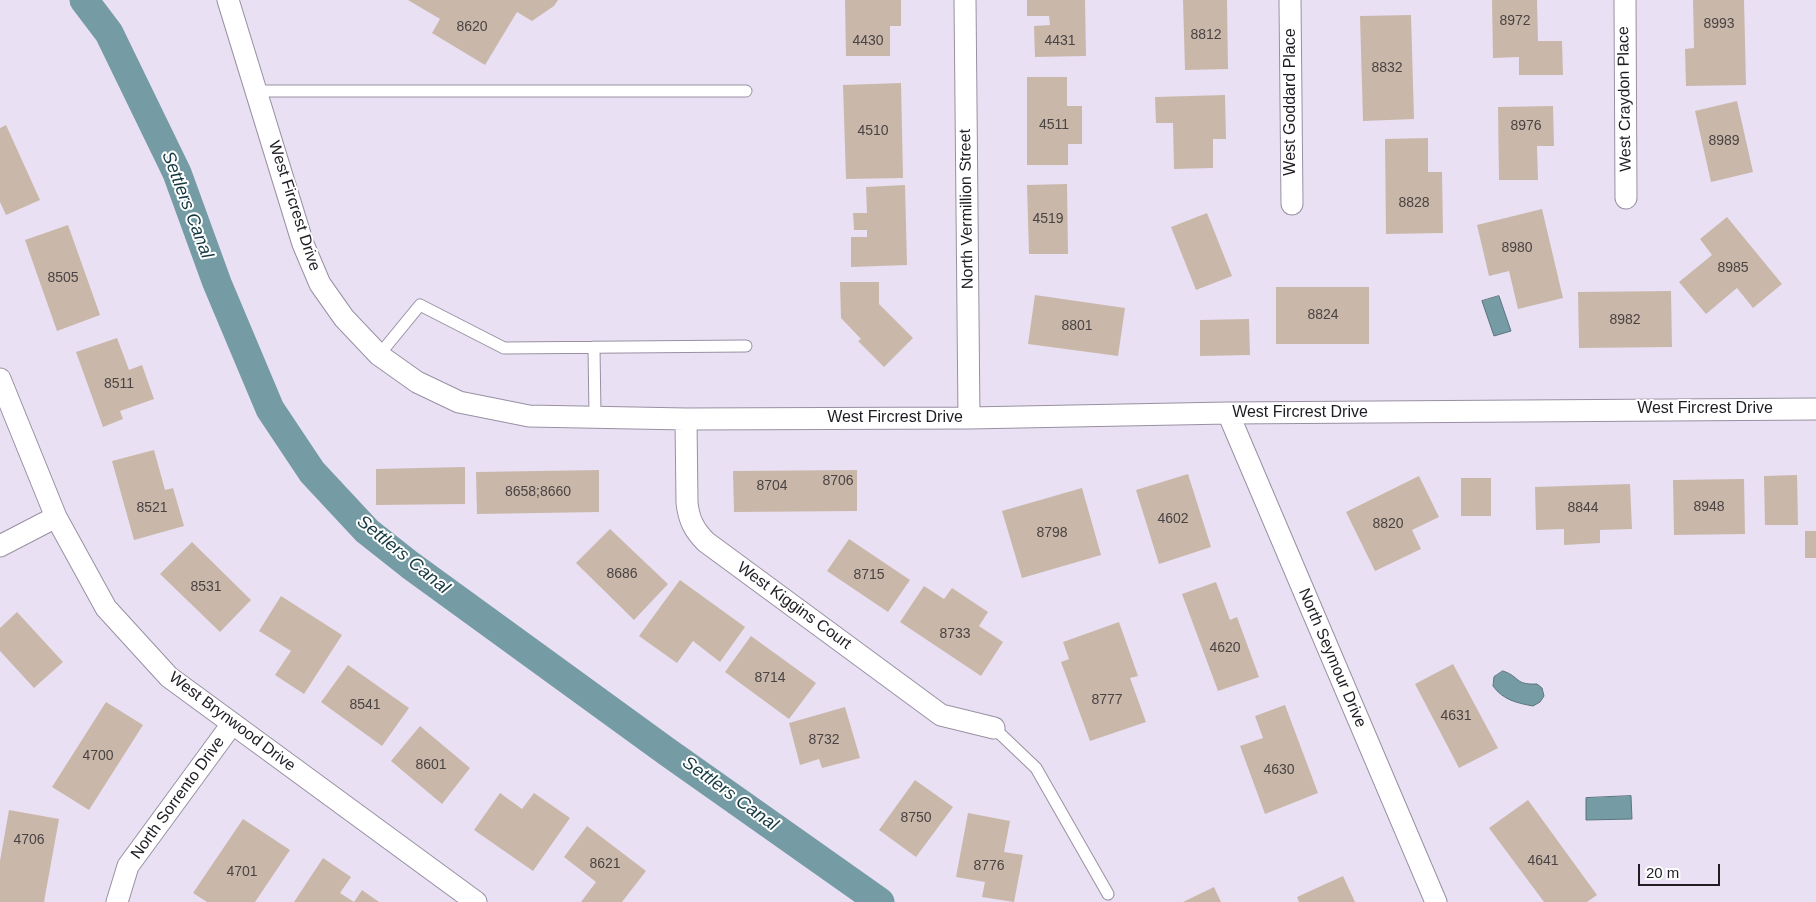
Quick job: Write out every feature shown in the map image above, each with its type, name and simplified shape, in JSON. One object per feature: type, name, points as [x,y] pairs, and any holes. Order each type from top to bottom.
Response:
[{"type":"street","name":"West Fircrest Drive","points":[[228,0],[303,244],[320,284],[344,318],[379,355],[417,382],[459,402],[529,416],[686,419],[969,418],[1228,413],[1816,408]]},
{"type":"street","name":"North Vermillion Street","points":[[965,0],[969,418]]},
{"type":"street","name":"West Goddard Place","points":[[1290,0],[1292,204]]},
{"type":"street","name":"West Craydon Place","points":[[1624,0],[1626,198]]},
{"type":"street","name":"West Brynwood Drive","points":[[0,379],[56,517],[106,608],[169,677],[476,902]]},
{"type":"street","name":"North Seymour Drive","points":[[1228,413],[1436,902]]},
{"type":"street","name":"West Kiggins Court","points":[[686,419],[687,503],[689,517],[695,530],[706,542],[941,714],[994,728]]},
{"type":"street","points":[[0,546],[56,517]]},
{"type":"street","name":"North Sorrento Drive","points":[[117,902],[128,866],[232,724]]},
{"type":"lane","points":[[256,91],[746,91]]},
{"type":"lane","points":[[379,355],[420,305],[504,348],[746,346]]},
{"type":"lane","points":[[594,348],[595,416]]},
{"type":"lane","points":[[994,728],[1036,768],[1108,894]]},
{"type":"shaded area","points":[[1499,296],[1511,331],[1494,336],[1482,301]]},
{"type":"shaded area","points":[[1503,671],[1521,682],[1537,684],[1542,688],[1544,696],[1540,702],[1533,706],[1516,702],[1501,695],[1493,686],[1494,677]]},
{"type":"shaded area","points":[[1631,796],[1632,819],[1586,820],[1586,798]]},
{"type":"building","points":[[408,0],[558,0],[554,6],[532,21],[517,12],[485,65],[432,33],[440,19]]},
{"type":"building","points":[[845,0],[901,0],[901,26],[890,26],[890,56],[846,56]]},
{"type":"building","points":[[1027,0],[1085,0],[1086,56],[1035,57],[1034,26],[1050,25],[1049,16],[1027,16]]},
{"type":"building","points":[[1183,0],[1227,0],[1228,69],[1185,70]]},
{"type":"building","points":[[1492,0],[1537,0],[1538,41],[1562,41],[1563,75],[1519,75],[1519,57],[1493,58]]},
{"type":"building","points":[[1693,0],[1744,0],[1746,85],[1686,86],[1685,49],[1694,48]]},
{"type":"building","points":[[1411,15],[1414,119],[1363,121],[1360,16]]},
{"type":"building","points":[[1027,77],[1067,77],[1067,106],[1082,106],[1082,144],[1068,144],[1068,165],[1027,165]]},
{"type":"building","points":[[901,83],[903,178],[846,179],[843,85]]},
{"type":"building","points":[[1225,95],[1226,139],[1213,139],[1213,168],[1174,169],[1173,123],[1156,123],[1155,97]]},
{"type":"building","points":[[1737,101],[1753,172],[1711,182],[1695,111]]},
{"type":"building","points":[[1553,106],[1554,146],[1537,146],[1538,180],[1499,180],[1498,107]]},
{"type":"building","points":[[6,125],[40,200],[6,215],[0,202],[0,128]]},
{"type":"building","points":[[1428,138],[1428,172],[1442,172],[1443,233],[1386,234],[1385,139]]},
{"type":"building","points":[[1067,184],[1068,254],[1029,254],[1027,185]]},
{"type":"building","points":[[905,185],[907,265],[851,267],[851,237],[867,237],[867,230],[854,230],[853,213],[867,213],[866,187]]},
{"type":"building","points":[[1542,209],[1563,298],[1518,309],[1509,271],[1489,276],[1477,225]]},
{"type":"building","points":[[1207,213],[1232,276],[1196,290],[1171,227]]},
{"type":"building","points":[[1727,217],[1782,284],[1753,308],[1737,288],[1706,314],[1679,282],[1712,255],[1700,239]]},
{"type":"building","points":[[68,225],[100,315],[57,331],[25,240]]},
{"type":"building","points":[[840,282],[879,282],[879,304],[913,338],[884,367],[858,341],[861,339],[841,318]]},
{"type":"building","points":[[1276,287],[1369,287],[1369,344],[1276,344]]},
{"type":"building","points":[[1671,291],[1672,347],[1579,348],[1578,292]]},
{"type":"building","points":[[1035,295],[1125,308],[1118,356],[1028,344]]},
{"type":"building","points":[[1249,319],[1250,355],[1200,356],[1200,320]]},
{"type":"building","points":[[117,338],[129,370],[142,365],[154,399],[120,411],[123,419],[103,427],[76,352]]},
{"type":"building","points":[[154,450],[165,490],[173,488],[184,526],[134,540],[112,461]]},
{"type":"building","points":[[465,467],[465,504],[376,505],[376,469]]},
{"type":"building","points":[[599,470],[599,512],[477,514],[476,472]]},
{"type":"building","points":[[857,470],[857,511],[734,512],[733,471]]},
{"type":"building","points":[[1188,474],[1211,547],[1159,564],[1136,490]]},
{"type":"building","points":[[1797,475],[1798,525],[1765,525],[1764,476]]},
{"type":"building","points":[[1419,476],[1439,517],[1412,530],[1421,549],[1375,571],[1346,512]]},
{"type":"building","points":[[1461,478],[1491,478],[1491,516],[1461,516]]},
{"type":"building","points":[[1744,479],[1745,534],[1674,535],[1673,480]]},
{"type":"building","points":[[1630,484],[1632,529],[1600,530],[1600,543],[1564,545],[1564,529],[1536,530],[1535,487]]},
{"type":"building","points":[[1082,488],[1101,555],[1022,578],[1002,511]]},
{"type":"building","points":[[610,529],[668,584],[634,620],[576,563]]},
{"type":"building","points":[[1805,531],[1816,531],[1816,558],[1805,558]]},
{"type":"building","points":[[849,539],[910,580],[888,612],[827,571]]},
{"type":"building","points":[[192,542],[251,600],[220,632],[160,574]]},
{"type":"building","points":[[680,580],[745,627],[720,662],[693,641],[677,663],[639,636]]},
{"type":"building","points":[[1216,582],[1230,620],[1237,617],[1259,677],[1218,691],[1182,594]]},
{"type":"building","points":[[924,586],[944,599],[952,588],[988,612],[979,626],[1003,642],[981,676],[900,622]]},
{"type":"building","points":[[281,596],[342,635],[304,694],[275,675],[291,651],[259,631]]},
{"type":"building","points":[[17,612],[63,662],[34,688],[0,651],[0,628]]},
{"type":"building","points":[[1119,622],[1138,676],[1130,678],[1146,722],[1090,741],[1061,662],[1069,659],[1063,642]]},
{"type":"building","points":[[751,636],[816,683],[789,719],[725,672]]},
{"type":"building","points":[[1453,664],[1498,748],[1459,768],[1415,684]]},
{"type":"building","points":[[348,665],[409,708],[382,746],[321,702]]},
{"type":"building","points":[[106,702],[143,725],[89,810],[52,787]]},
{"type":"building","points":[[1285,705],[1318,793],[1265,814],[1240,746],[1263,738],[1255,716]]},
{"type":"building","points":[[845,707],[860,758],[822,768],[819,759],[800,765],[789,723]]},
{"type":"building","points":[[420,726],[470,768],[442,804],[391,761]]},
{"type":"building","points":[[915,780],[953,807],[916,857],[879,830]]},
{"type":"building","points":[[500,793],[522,809],[534,793],[570,818],[533,871],[474,830]]},
{"type":"building","points":[[1528,800],[1597,895],[1587,902],[1544,902],[1489,828]]},
{"type":"building","points":[[9,810],[59,819],[44,902],[0,902],[0,861]]},
{"type":"building","points":[[968,813],[1010,821],[1004,852],[1023,855],[1014,902],[982,897],[985,882],[956,877]]},
{"type":"building","points":[[243,819],[290,850],[255,902],[207,902],[193,893]]},
{"type":"building","points":[[587,826],[646,871],[622,902],[581,902],[596,882],[564,857]]},
{"type":"building","points":[[323,858],[351,877],[340,893],[354,902],[294,902]]},
{"type":"building","points":[[1343,876],[1355,902],[1299,902],[1297,897]]},
{"type":"building","points":[[1214,887],[1221,902],[1183,902]]},
{"type":"building","points":[[362,890],[379,902],[354,902]]},
{"type":"waterway","name":"Settlers Canal","points":[[84,0],[109,33],[177,173],[217,283],[270,409],[312,472],[367,531],[410,565],[666,751],[880,902]]}]
